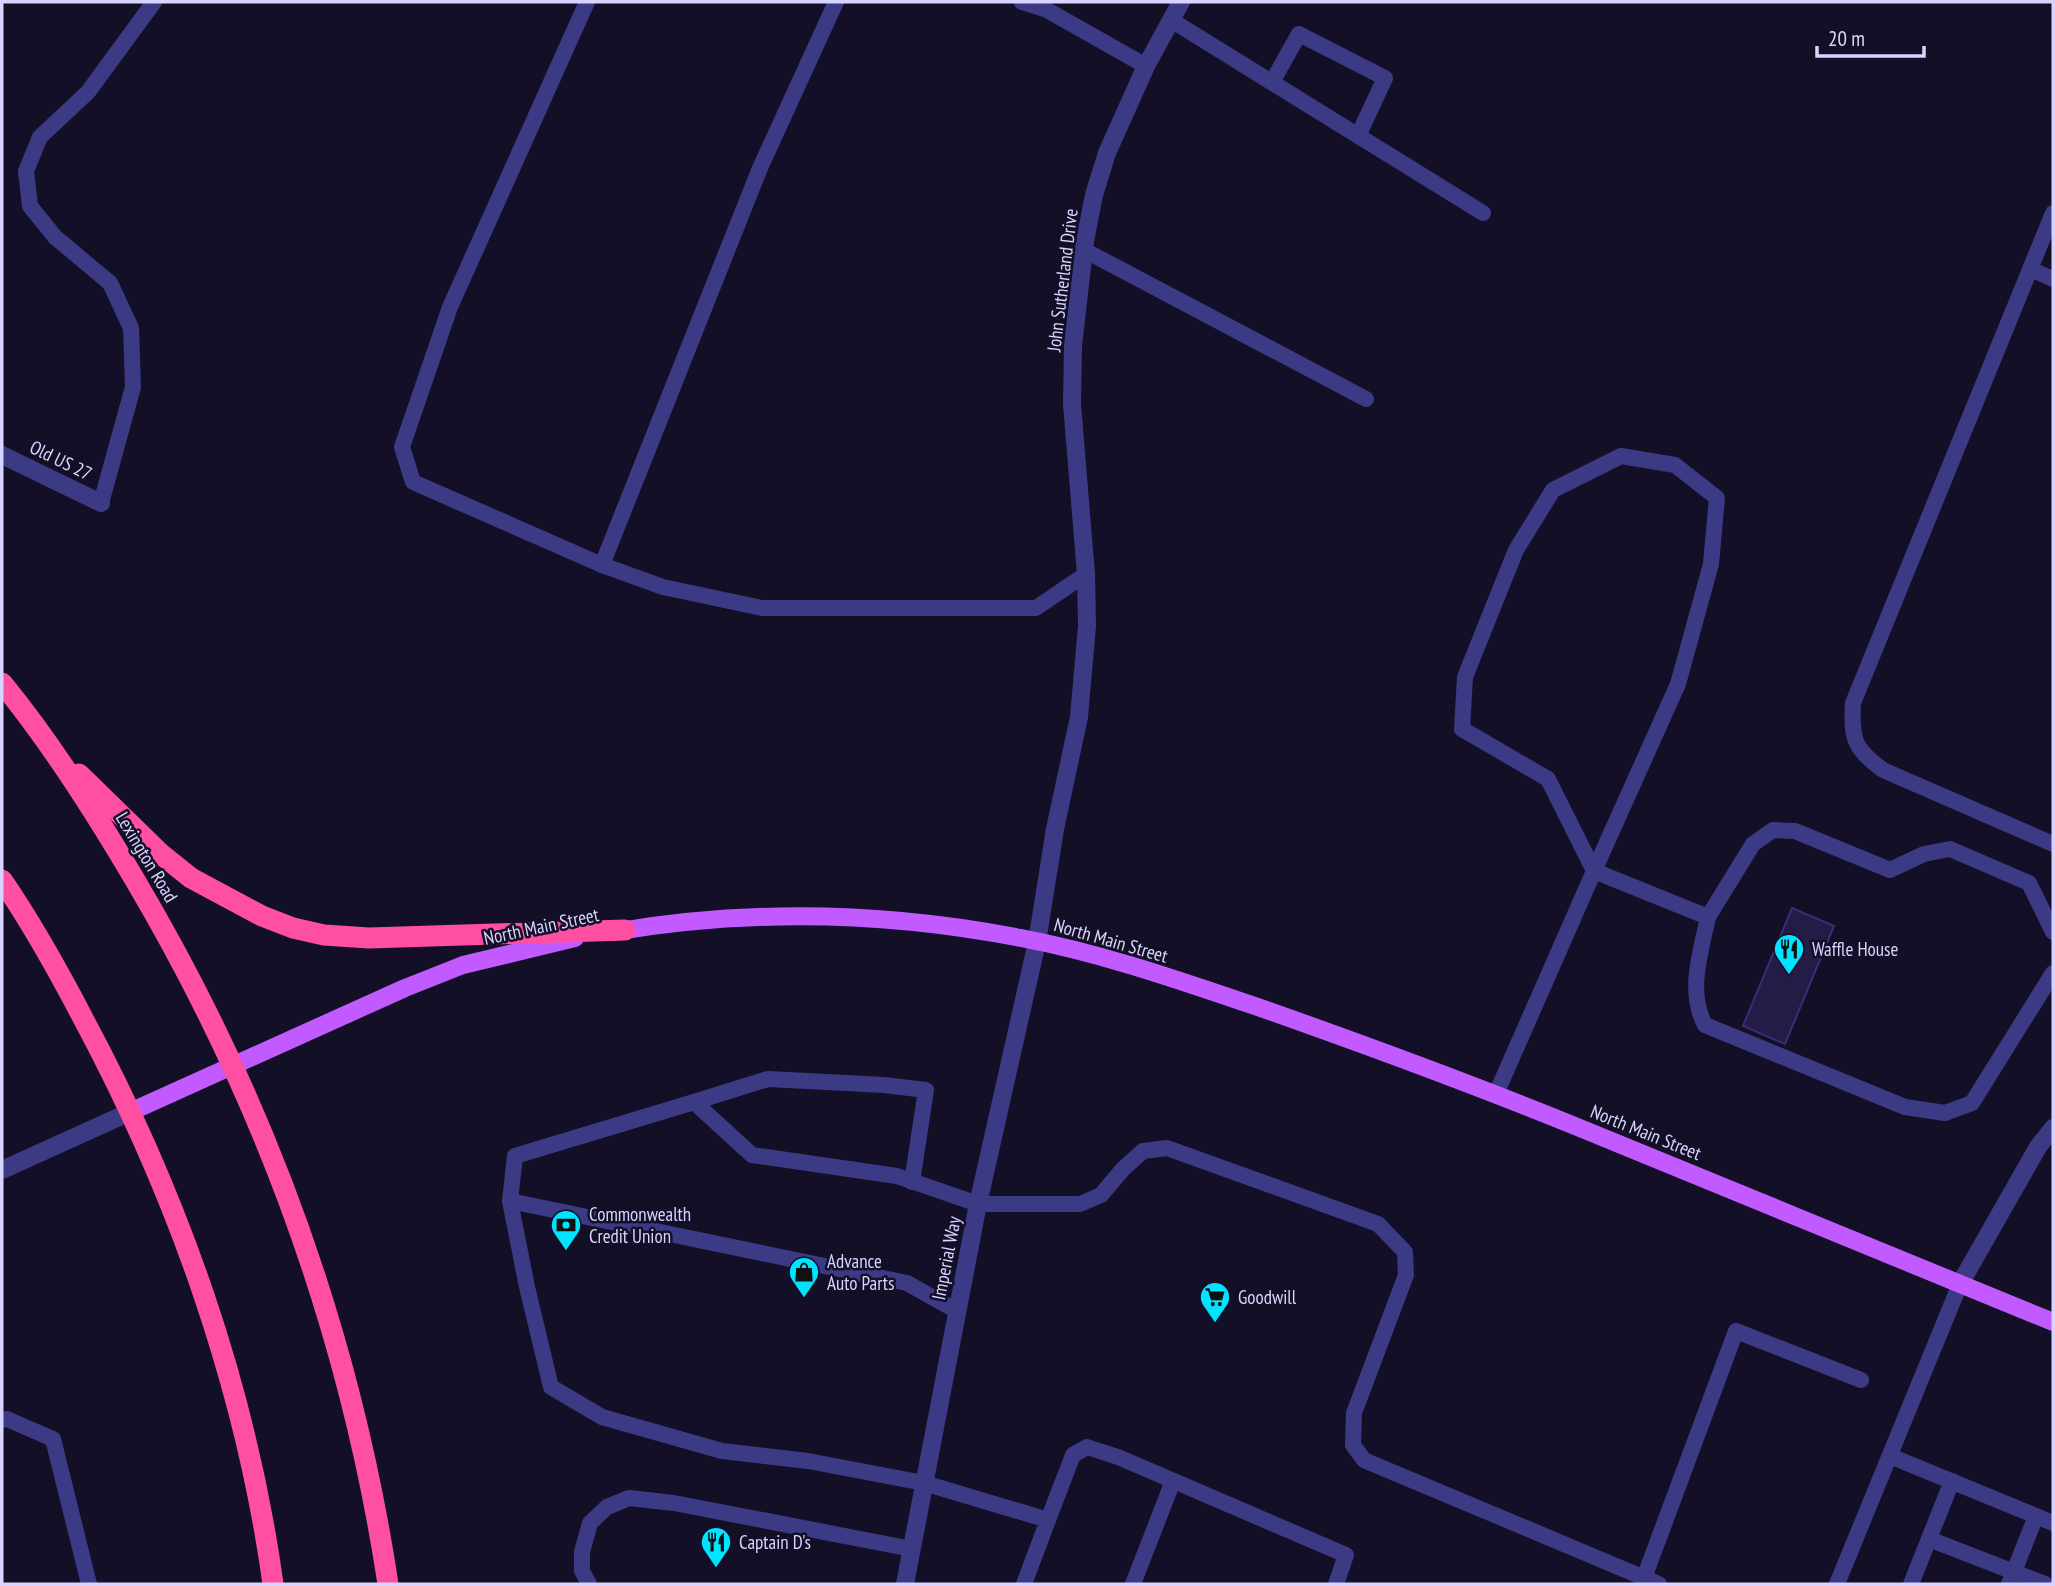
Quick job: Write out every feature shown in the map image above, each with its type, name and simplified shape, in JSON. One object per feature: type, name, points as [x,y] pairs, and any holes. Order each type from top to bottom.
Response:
[{"type":"highway","name":"Lexington Road","points":[[2,683],[99,821],[155,913],[233,1066],[282,1180],[337,1343],[359,1430],[388,1584]]},
{"type":"highway","points":[[45,741],[161,854],[191,878],[262,916],[293,928],[369,938],[625,930]]},
{"type":"highway","points":[[2,880],[62,978],[130,1112],[189,1253],[221,1352],[248,1454],[273,1584]]},
{"type":"main road","name":"North Main Street","points":[[130,1112],[405,988],[463,965],[572,939],[713,919],[840,917],[934,924],[1037,942],[1105,959],[1372,1047],[1496,1094],[2053,1322]]},
{"type":"street","name":"John Sutherland Drive","points":[[1086,574],[1072,393],[1073,346],[1084,250],[1094,195],[1107,152],[1146,66],[1181,2]]},
{"type":"street","name":"Old US 27","points":[[2,454],[101,503]]},
{"type":"street","name":"Imperial Way","points":[[905,1584],[978,1204],[1037,942],[1055,829],[1079,717],[1087,626],[1086,574]]},
{"type":"street","points":[[2,1170],[130,1112]]},
{"type":"street","points":[[1961,1284],[2038,1147],[2053,1128]]},
{"type":"lane","points":[[101,503],[133,387],[131,328],[110,283],[55,237],[30,206],[26,171],[40,137],[88,92],[154,2]]},
{"type":"lane","points":[[587,2],[450,307],[402,447],[413,482],[601,565],[663,587],[762,608],[1036,608],[1086,574]]},
{"type":"lane","points":[[601,565],[760,168],[836,2]]},
{"type":"lane","points":[[1022,2],[1047,10],[1146,66]]},
{"type":"lane","points":[[1171,20],[1483,213]]},
{"type":"lane","points":[[1272,82],[1299,34],[1385,78],[1358,136]]},
{"type":"lane","points":[[2053,213],[1853,704],[1852,730],[1863,755],[1883,770],[2053,844]]},
{"type":"lane","points":[[1084,250],[1366,399]]},
{"type":"lane","points":[[2030,270],[2053,279]]},
{"type":"lane","points":[[1496,1094],[1594,871],[1678,684],[1712,564],[1717,498],[1675,465],[1621,456],[1553,490],[1516,550],[1465,677],[1462,729],[1548,779],[1594,871],[1708,916]]},
{"type":"lane","points":[[2053,932],[2029,883],[1950,849],[1924,854],[1890,870],[1795,831],[1773,830],[1753,844],[1708,916],[1695,986],[1698,1012],[1705,1025],[1905,1107],[1945,1113],[1972,1103],[2053,973]]},
{"type":"lane","points":[[912,1182],[926,1090],[884,1085],[768,1079],[515,1156],[510,1201],[551,1387],[602,1417],[722,1451],[808,1461],[924,1483],[1048,1520]]},
{"type":"lane","points":[[694,1102],[752,1155],[897,1176],[978,1204],[1080,1204],[1101,1195],[1123,1169],[1143,1152],[1167,1148],[1378,1224],[1405,1252],[1406,1275],[1354,1413],[1353,1445],[1364,1460],[1652,1581],[1736,1331],[1861,1380]]},
{"type":"lane","points":[[510,1201],[906,1283],[957,1311]]},
{"type":"lane","points":[[1837,1584],[1961,1284]]},
{"type":"lane","points":[[2,1420],[7,1419],[53,1439],[89,1584]]},
{"type":"lane","points":[[1024,1584],[1073,1455],[1087,1447],[1118,1457],[1346,1555],[1336,1584]]},
{"type":"lane","points":[[1890,1456],[2053,1523]]},
{"type":"lane","points":[[1133,1584],[1173,1481]]},
{"type":"lane","points":[[1911,1584],[1952,1481]]},
{"type":"lane","points":[[589,1584],[582,1571],[582,1552],[590,1523],[607,1507],[629,1498],[674,1503],[912,1549]]},
{"type":"lane","points":[[2011,1578],[2036,1516]]},
{"type":"lane","points":[[1929,1539],[2011,1578],[2045,1584]]},
{"type":"building","name":"Waffle House","points":[[1792,908],[1834,926],[1785,1044],[1743,1026]]},
{"type":"place","name":"Waffle House","points":[[1789,976]]},
{"type":"place","name":"Commonwealth Credit Union","points":[[566,1252]]},
{"type":"place","name":"Advance Auto Parts","points":[[804,1299]]},
{"type":"place","name":"Goodwill","points":[[1215,1324]]},
{"type":"place","name":"Captain D's","points":[[716,1569]]}]
